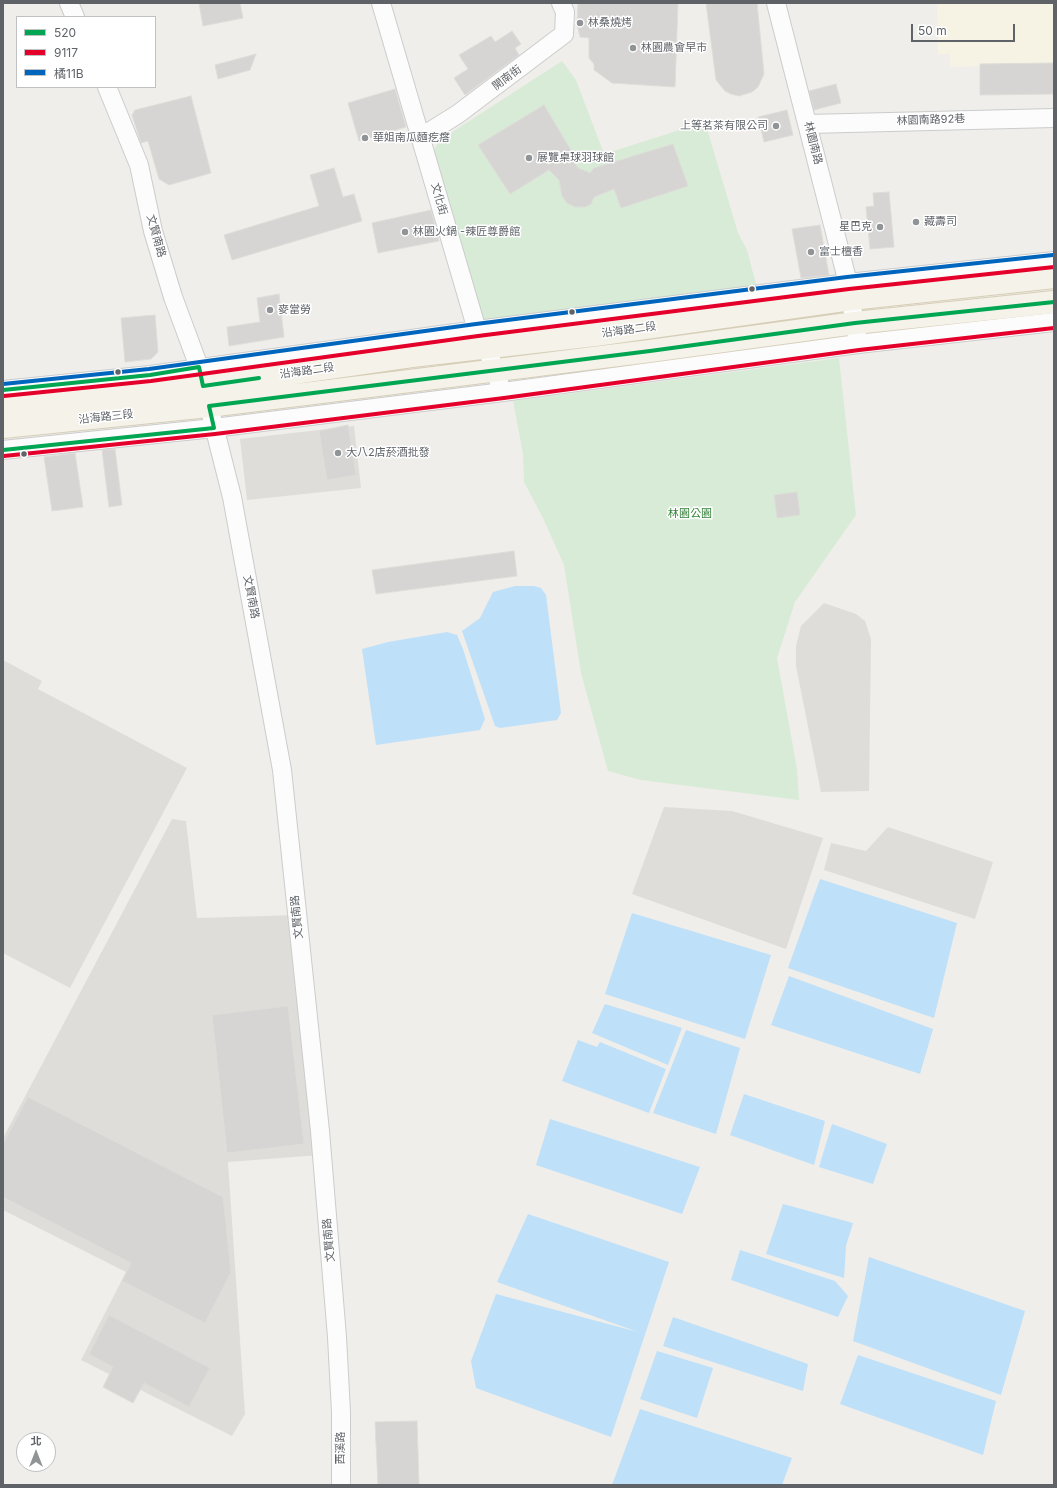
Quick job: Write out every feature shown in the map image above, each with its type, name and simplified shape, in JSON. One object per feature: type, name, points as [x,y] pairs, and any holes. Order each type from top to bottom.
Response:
[{"type":"main road","name":"沿海路二段","points":[[204,387],[412,356],[482,339],[595,335],[849,291],[1054,277]]},
{"type":"main road","name":"沿海路二段","points":[[204,387],[494,369],[650,351],[855,323],[1054,302]]},
{"type":"main road","name":"沿海路三段","points":[[3,405],[204,387]]},
{"type":"main road","name":"沿海路三段","points":[[3,427],[204,387]]},
{"type":"street","points":[[69,3],[75,16]]},
{"type":"street","name":"文化街","points":[[381,3],[482,339],[502,392]]},
{"type":"street","name":"開南街","points":[[421,137],[458,114],[564,34],[565,12],[562,3]]},
{"type":"street","name":"林園南路","points":[[776,3],[808,124],[849,291],[858,344]]},
{"type":"street","name":"文賢南路","points":[[107,88],[139,165],[153,231],[173,297],[204,387]]},
{"type":"street","name":"林園南路92巷","points":[[808,124],[1054,118]]},
{"type":"street","name":"沿海路二段","points":[[849,291],[1054,260]]},
{"type":"street","points":[[3,390],[150,375],[204,387],[214,428],[502,392],[858,344],[1054,322]]},
{"type":"street","name":"文賢南路","points":[[214,428],[232,498],[282,770],[320,1131],[337,1337],[341,1412]]},
{"type":"street","name":"沿海路三段","points":[[3,450],[214,428]]},
{"type":"street","name":"西溪路","points":[[341,1412],[341,1485]]},
{"type":"shaded area","points":[[937,3],[1054,3],[1054,64],[950,67],[950,54],[938,54]]},
{"type":"shaded area","points":[[354,426],[361,488],[247,500],[240,439]]},
{"type":"shaded area","points":[[824,603],[856,614],[865,621],[871,639],[869,791],[821,792],[796,666],[796,646],[801,626]]},
{"type":"shaded area","points":[[3,660],[42,681],[38,689],[187,768],[70,988],[3,953]]},
{"type":"shaded area","points":[[664,807],[732,811],[823,838],[786,949],[632,894]]},
{"type":"shaded area","points":[[172,819],[186,821],[197,918],[300,915],[320,1155],[228,1162],[245,1414],[232,1436],[81,1360],[126,1272],[3,1210],[3,1138]]},
{"type":"shaded area","points":[[888,827],[993,862],[975,919],[824,870],[831,843],[866,851]]},
{"type":"green space","points":[[562,61],[576,80],[604,154],[705,122],[738,233],[747,250],[757,288],[485,322],[480,317],[433,151],[440,140]]},
{"type":"green space","name":"林園公園","points":[[839,358],[856,515],[795,602],[777,658],[797,769],[799,800],[641,780],[608,771],[581,673],[564,565],[543,518],[524,482],[523,454],[513,401]]},
{"type":"water","points":[[515,586],[534,586],[541,588],[546,595],[561,713],[557,720],[500,728],[495,726],[462,631],[480,618],[493,592]]},
{"type":"water","points":[[447,632],[457,635],[463,649],[485,719],[480,730],[376,745],[362,649],[388,642]]},
{"type":"water","points":[[820,879],[957,923],[934,1018],[788,968]]},
{"type":"water","points":[[632,913],[771,955],[745,1039],[605,994]]},
{"type":"water","points":[[789,976],[933,1029],[920,1074],[771,1025]]},
{"type":"water","points":[[605,1004],[682,1028],[668,1065],[592,1033]]},
{"type":"water","points":[[686,1030],[740,1048],[716,1134],[653,1113]]},
{"type":"water","points":[[578,1040],[597,1047],[600,1042],[666,1069],[649,1113],[562,1081]]},
{"type":"water","points":[[744,1094],[825,1121],[814,1165],[730,1135]]},
{"type":"water","points":[[550,1119],[700,1167],[682,1214],[536,1165]]},
{"type":"water","points":[[832,1124],[887,1144],[873,1184],[819,1167]]},
{"type":"water","points":[[783,1204],[853,1223],[846,1246],[844,1278],[766,1254]]},
{"type":"water","points":[[528,1214],[669,1262],[611,1437],[476,1388],[471,1361],[496,1294],[638,1332],[497,1282]]},
{"type":"water","points":[[740,1250],[835,1281],[848,1296],[838,1317],[731,1280]]},
{"type":"water","points":[[869,1257],[1025,1311],[1001,1395],[853,1341]]},
{"type":"water","points":[[673,1317],[808,1364],[803,1391],[663,1346]]},
{"type":"water","points":[[657,1351],[713,1368],[697,1418],[640,1399]]},
{"type":"water","points":[[858,1355],[996,1401],[983,1455],[840,1404]]},
{"type":"water","points":[[640,1409],[792,1458],[782,1485],[612,1485]]},
{"type":"building","points":[[199,3],[240,3],[243,18],[203,26]]},
{"type":"building","name":"林園農會早市","points":[[578,3],[678,3],[675,87],[612,83],[594,70],[594,64],[589,58],[589,38],[580,37],[577,24]]},
{"type":"building","points":[[706,3],[757,3],[764,74],[758,87],[752,92],[739,96],[731,94],[725,91],[716,80]]},
{"type":"building","points":[[512,31],[521,44],[515,48],[519,55],[465,95],[454,78],[468,69],[459,55],[491,36],[495,42]]},
{"type":"building","points":[[256,54],[250,70],[218,79],[215,65]]},
{"type":"building","points":[[1054,63],[1054,94],[980,95],[980,64]]},
{"type":"building","points":[[836,84],[841,103],[814,110],[809,91]]},
{"type":"building","points":[[395,89],[406,127],[359,141],[348,103]]},
{"type":"building","points":[[191,96],[211,173],[169,185],[159,179],[148,141],[141,143],[132,115],[135,110]]},
{"type":"building","name":"展覽桌球羽球館","points":[[544,105],[572,152],[569,153],[578,168],[590,173],[594,168],[673,144],[688,186],[621,208],[614,189],[594,197],[591,204],[585,207],[575,207],[567,203],[562,196],[559,180],[549,170],[510,194],[478,145]]},
{"type":"building","name":"上等茗茶有限公司","points":[[787,110],[793,135],[764,142],[758,117]]},
{"type":"building","points":[[334,168],[343,197],[354,194],[362,221],[232,260],[224,235],[319,206],[310,175]]},
{"type":"building","name":"星巴克","points":[[889,192],[894,247],[870,249],[866,207],[874,206],[873,193]]},
{"type":"building","name":"林園火鍋 -辣匠尊爵館","points":[[431,210],[439,241],[378,253],[372,223]]},
{"type":"building","name":"富士檀香","points":[[820,225],[829,275],[801,278],[792,229]]},
{"type":"building","name":"麥當勞","points":[[279,294],[284,337],[229,346],[227,327],[260,322],[257,298]]},
{"type":"building","points":[[155,315],[158,352],[151,359],[125,362],[121,318]]},
{"type":"building","name":"大八2店菸酒批發","points":[[348,425],[356,475],[327,480],[319,431]]},
{"type":"building","points":[[115,449],[122,505],[109,507],[102,450]]},
{"type":"building","points":[[75,453],[83,507],[52,511],[44,457]]},
{"type":"building","points":[[797,492],[800,515],[777,518],[774,495]]},
{"type":"building","points":[[514,551],[517,576],[376,594],[372,570]]},
{"type":"building","points":[[288,1006],[304,1144],[227,1153],[212,1015]]},
{"type":"building","points":[[28,1097],[223,1197],[231,1272],[205,1323],[122,1281],[131,1263],[3,1197],[3,1144]]},
{"type":"building","points":[[109,1315],[210,1368],[189,1407],[144,1383],[133,1403],[103,1387],[113,1367],[89,1354]]},
{"type":"building","points":[[417,1421],[419,1485],[378,1485],[375,1422]]},
{"type":"transit line","name":"橘11B","points":[[3,384],[149,369],[476,324],[847,277],[1053,255]]},
{"type":"transit line","name":"9117","points":[[4,396],[151,381],[478,336],[849,289],[1054,267]]},
{"type":"transit line","name":"520","points":[[3,450],[214,428],[209,406],[650,351],[855,323],[1054,302]]},
{"type":"transit line","name":"9117","points":[[4,456],[215,434],[504,398],[859,350],[1054,328]]},
{"type":"transit line","name":"520","points":[[3,390],[150,375],[199,367],[203,386],[259,378]]},
{"type":"place","name":"林桑燒烤","points":[[580,23]]},
{"type":"place","name":"林園農會早市","points":[[633,48]]},
{"type":"place","name":"上等茗茶有限公司","points":[[776,126]]},
{"type":"place","name":"華姐南瓜麵疙瘩","points":[[365,138]]},
{"type":"place","name":"展覽桌球羽球館","points":[[529,158]]},
{"type":"place","name":"藏壽司","points":[[916,222]]},
{"type":"place","name":"星巴克","points":[[880,227]]},
{"type":"place","name":"林園火鍋 -辣匠尊爵館","points":[[405,232]]},
{"type":"place","name":"富士檀香","points":[[811,252]]},
{"type":"place","name":"麥當勞","points":[[270,310]]},
{"type":"place","name":"大八2店菸酒批發","points":[[338,453]]}]
